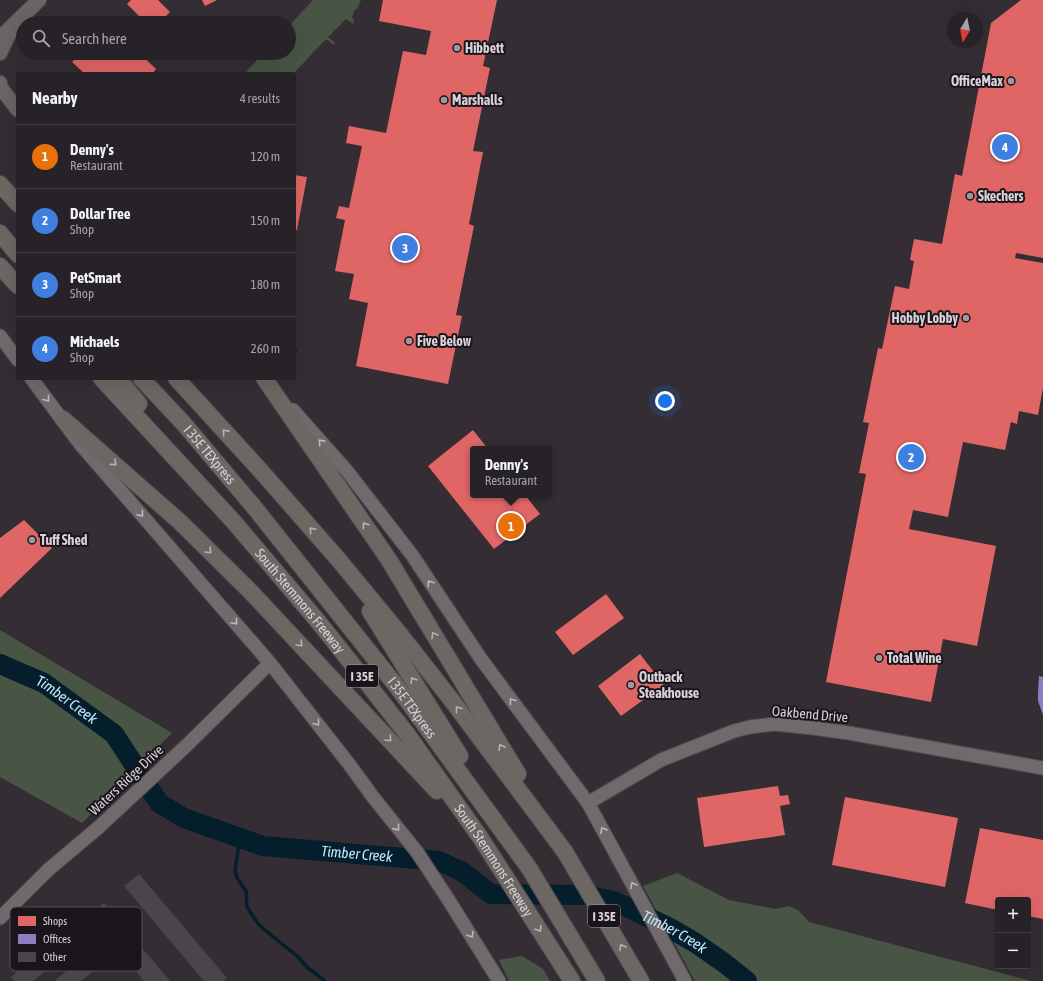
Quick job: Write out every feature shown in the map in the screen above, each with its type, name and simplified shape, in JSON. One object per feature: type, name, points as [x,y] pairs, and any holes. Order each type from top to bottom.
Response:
[{"type":"highway","points":[[0,184],[16,202]]},
{"type":"highway","points":[[0,225],[16,242]]},
{"type":"highway","points":[[0,233],[16,253]]},
{"type":"highway","points":[[0,266],[16,284]]},
{"type":"highway","name":"South Stemmons Freeway","points":[[103,380],[234,522],[321,624],[407,734],[480,837],[568,976]]},
{"type":"highway","points":[[120,380],[234,522]]},
{"type":"highway","name":"I 35E TEXpress","points":[[143,380],[184,424],[254,507],[333,604],[398,688],[529,868],[597,981]]},
{"type":"highway","name":"I 35E","points":[[178,380],[260,470],[338,559],[453,702],[565,852],[642,981]]},
{"type":"highway","points":[[265,380],[389,560],[565,852]]},
{"type":"highway","points":[[63,419],[179,521],[249,590],[480,837]]},
{"type":"highway","points":[[338,559],[529,868]]},
{"type":"main road","points":[[23,16],[40,0]]},
{"type":"main road","points":[[0,38],[16,23]]},
{"type":"main road","points":[[0,53],[13,26]]},
{"type":"main road","points":[[0,83],[1,88],[16,107]]},
{"type":"main road","points":[[0,97],[16,112]]},
{"type":"main road","points":[[0,336],[16,357]]},
{"type":"main road","points":[[33,380],[81,445],[270,663],[349,764],[416,852],[448,899],[497,977]]},
{"type":"main road","points":[[266,380],[347,471],[412,555],[481,659],[588,803],[685,981]]},
{"type":"main road","name":"Waters Ridge Drive","points":[[11,907],[48,870],[99,827],[187,745],[270,663]]},
{"type":"main road","name":"Oakbend Drive","points":[[588,803],[661,760],[734,731],[750,727],[775,724],[849,733],[1043,768]]},
{"type":"main road","name":"Waters Ridge Drive","points":[[0,918],[10,908]]},
{"type":"green space","points":[[313,0],[361,0],[352,17],[354,20],[353,24],[346,19],[328,37],[335,43],[334,45],[326,39],[295,72],[246,72],[257,60],[296,60],[296,18]]},
{"type":"green space","points":[[0,630],[172,733],[82,823],[0,777]]},
{"type":"green space","points":[[677,873],[729,900],[776,909],[789,906],[798,910],[809,922],[1031,981],[695,981],[643,886]]},
{"type":"green space","points":[[522,956],[543,969],[550,981],[509,981],[499,960]]},
{"type":"building: Shops","points":[[131,0],[158,0],[170,12],[166,16],[139,16],[127,4]]},
{"type":"building: Shops","points":[[202,0],[217,0],[205,6]]},
{"type":"building: Shops","points":[[383,0],[497,0],[483,66],[490,68],[473,151],[483,152],[469,224],[474,226],[456,315],[462,316],[448,384],[356,366],[368,303],[349,299],[354,274],[335,271],[345,220],[336,218],[339,206],[349,208],[362,146],[346,143],[349,126],[386,133],[403,51],[426,55],[431,31],[379,21]]},
{"type":"building: Shops","points":[[1021,0],[1043,0],[1043,258],[1016,253],[1015,258],[1043,263],[1043,388],[1038,415],[1019,411],[1017,424],[1011,422],[1005,450],[963,442],[948,517],[913,510],[909,529],[996,546],[977,646],[943,639],[931,702],[826,682],[866,474],[859,473],[869,423],[863,422],[878,348],[882,349],[895,286],[909,289],[914,261],[910,260],[914,239],[942,244],[955,174],[962,176],[991,23]]},
{"type":"building: Shops","points":[[74,60],[146,60],[156,69],[154,72],[83,72],[72,62]]},
{"type":"building: Shops","points":[[296,175],[307,177],[296,230]]},
{"type":"building: Shops","points":[[473,430],[486,446],[470,446],[470,498],[527,498],[540,514],[494,549],[428,466]]},
{"type":"building: Shops","points":[[24,520],[52,548],[0,598],[0,538]]},
{"type":"building: Shops","points":[[606,594],[624,618],[573,655],[555,632]]},
{"type":"building: Shops","name":"Outback Steakhouse","points":[[640,654],[664,685],[621,716],[598,686]]},
{"type":"building: Shops","points":[[778,786],[780,796],[788,795],[790,804],[780,806],[785,835],[704,847],[697,798]]},
{"type":"building: Shops","points":[[845,797],[958,818],[945,887],[832,865]]},
{"type":"building: Shops","points":[[980,828],[1043,840],[1043,919],[1031,917],[1031,897],[995,897],[995,909],[965,903]]},
{"type":"building: Offices","points":[[1039,676],[1043,677],[1043,715],[1038,701]]},
{"type":"building: Other","points":[[139,874],[227,978],[224,981],[204,981],[124,886]]},
{"type":"building: Other","points":[[104,903],[107,907],[99,907]]},
{"type":"building: Other","points":[[142,948],[170,981],[144,981],[136,971],[142,971]]},
{"type":"building: Other","points":[[18,971],[45,971],[33,981],[14,981],[11,977]]},
{"type":"building: Other","points":[[67,971],[94,971],[81,981],[54,981]]},
{"type":"waterway","name":"Timber Creek","points":[[0,664],[44,683],[114,734],[159,803],[184,818],[263,846],[439,861],[461,871],[491,894],[585,895],[614,901],[670,928],[694,942],[747,981]]},
{"type":"waterway","points":[[240,838],[235,870],[237,878],[246,891],[247,907],[259,925],[325,981]]},
{"type":"place","name":"Hibbett","points":[[457,48]]},
{"type":"place","name":"OfficeMax","points":[[1011,81]]},
{"type":"place","name":"Marshalls","points":[[444,100]]},
{"type":"place","name":"Michaels","points":[[1005,147]]},
{"type":"place","name":"Skechers","points":[[970,196]]},
{"type":"place","name":"PetSmart","points":[[405,248]]},
{"type":"place","name":"Hobby Lobby","points":[[966,318]]},
{"type":"place","name":"Five Below","points":[[409,341]]},
{"type":"place","name":"Dollar Tree","points":[[911,457]]},
{"type":"place","name":"Denny's","points":[[511,526]]},
{"type":"place","name":"Tuff Shed","points":[[32,540]]},
{"type":"place","name":"Total Wine","points":[[879,658]]},
{"type":"place","name":"Outback Steakhouse","points":[[631,685]]}]
